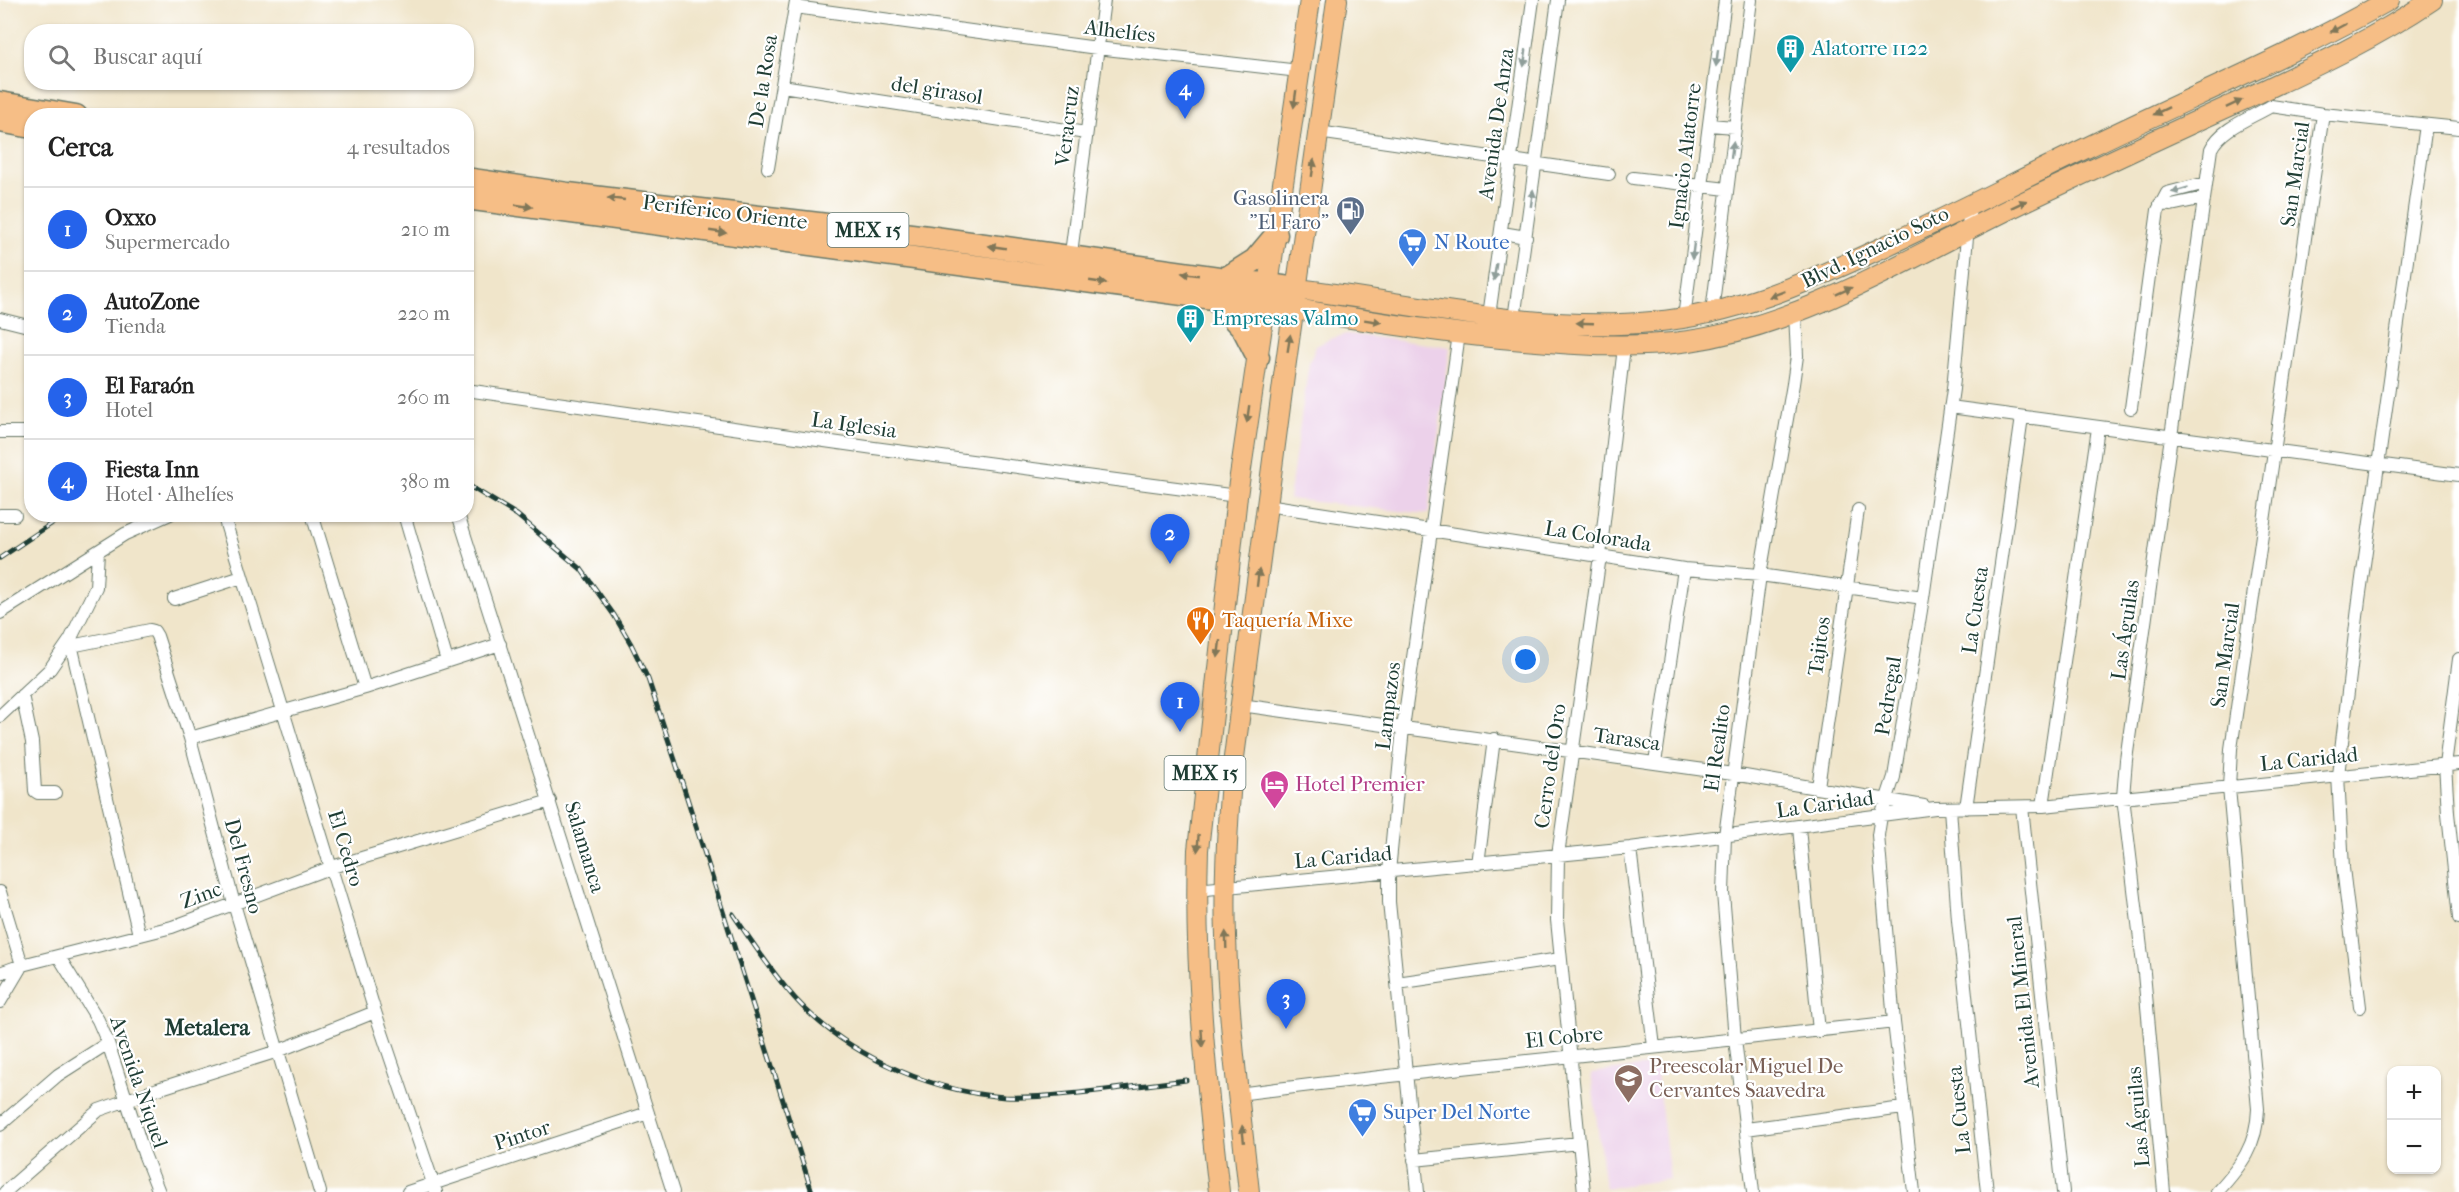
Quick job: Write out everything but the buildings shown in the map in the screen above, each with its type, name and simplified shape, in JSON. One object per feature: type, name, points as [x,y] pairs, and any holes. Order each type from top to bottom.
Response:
[{"type":"highway","points":[[0,103],[29,108]]},
{"type":"highway","points":[[0,121],[24,126]]},
{"type":"highway","name":"Periferico Oriente","points":[[474,180],[1296,299]]},
{"type":"highway","name":"Periferico Oriente","points":[[474,199],[1069,268]]},
{"type":"highway","points":[[1258,357],[1220,288],[1255,260],[1276,235]]},
{"type":"main road","name":"MEX 15","points":[[1219,1192],[1202,1031],[1196,890],[1202,794],[1237,496],[1310,0]]},
{"type":"main road","name":"MEX 15","points":[[1249,1192],[1228,982],[1226,845],[1231,780],[1267,505],[1337,0]]},
{"type":"main road","name":"Blvd. Ignacio Soto","points":[[1296,299],[1488,320],[1632,324],[1684,318],[1769,297],[1821,276],[1970,205],[2308,43],[2389,0]]},
{"type":"main road","name":"Blvd. Ignacio Soto","points":[[1296,299],[1459,334],[1624,347],[1710,337],[1795,312],[1885,272],[1968,228],[2268,98],[2321,63],[2432,0]]},
{"type":"main road","points":[[1624,347],[1636,337],[1694,329],[1709,318],[1712,312]]},
{"type":"main road","points":[[1459,334],[1464,322],[1488,320]]},
{"type":"street","name":"Veracruz","points":[[1069,268],[1104,0]]},
{"type":"street","name":"Avenida De Anza","points":[[1488,320],[1533,0]]},
{"type":"street","points":[[1514,319],[1558,0]]},
{"type":"street","name":"Ignacio Alatorre","points":[[1684,318],[1725,0]]},
{"type":"street","points":[[1712,312],[1751,0]]},
{"type":"street","name":"Alhelíes","points":[[795,3],[1097,48],[1299,71]]},
{"type":"street","name":"De la Rosa","points":[[768,168],[795,3]]},
{"type":"street","points":[[2254,68],[2268,98],[2323,114],[2459,128]]},
{"type":"street","name":"del girasol","points":[[782,86],[1086,133]]},
{"type":"street","name":"Las Águilas","points":[[2164,1192],[2144,973],[2123,797],[2126,760],[2211,149],[2216,140],[2268,98]]},
{"type":"street","name":"San Marcial","points":[[2217,1192],[2240,1165],[2253,1144],[2258,1126],[2229,788],[2231,749],[2323,114]]},
{"type":"street","points":[[1709,125],[1735,127]]},
{"type":"street","points":[[2360,1007],[2343,868],[2338,775],[2378,464],[2426,125]]},
{"type":"street","points":[[1318,132],[1609,174]]},
{"type":"street","points":[[1633,178],[1727,189]]},
{"type":"street","points":[[2132,408],[2156,217],[2160,204],[2168,193],[2206,183]]},
{"type":"street","points":[[2160,204],[2171,205],[2204,198]]},
{"type":"street","name":"Pedregal","points":[[1914,1192],[1894,1022],[1878,844],[1881,816],[1894,777],[1923,598],[1950,407],[1970,205]]},
{"type":"street","points":[[1502,233],[1526,237]]},
{"type":"street","name":"El Realito","points":[[1753,1192],[1735,1039],[1723,893],[1725,836],[1760,575],[1797,356],[1795,312]]},
{"type":"street","points":[[0,319],[24,325]]},
{"type":"street","name":"Lampazos","points":[[1418,1192],[1389,902],[1389,872],[1403,728],[1459,334]]},
{"type":"street","name":"Cerro del Oro","points":[[1584,1192],[1560,959],[1557,897],[1558,855],[1600,556],[1624,347]]},
{"type":"street","name":"La Iglesia","points":[[474,391],[874,448],[1237,496]]},
{"type":"street","points":[[1950,407],[2459,475]]},
{"type":"street","name":"La Cuesta","points":[[1966,808],[2022,417]]},
{"type":"street","points":[[2043,806],[2098,428]]},
{"type":"street","points":[[0,432],[24,432]]},
{"type":"street","name":"La Colorada","points":[[1267,505],[1684,569],[1760,575],[1923,598]]},
{"type":"street","name":"Tajitos","points":[[1818,787],[1858,510]]},
{"type":"street","points":[[0,515],[15,515]]},
{"type":"street","points":[[0,613],[136,528],[151,522]]},
{"type":"street","name":"El Cedro","points":[[225,522],[375,1012],[434,1188]]},
{"type":"street","points":[[314,522],[365,688]]},
{"type":"street","points":[[406,522],[447,661]]},
{"type":"street","name":"Salamanca","points":[[461,522],[673,1192]]},
{"type":"street","points":[[0,716],[50,669],[71,643],[96,587],[98,551]]},
{"type":"street","points":[[1655,763],[1684,569]]},
{"type":"street","points":[[174,599],[242,577]]},
{"type":"street","name":"Del Fresno","points":[[71,643],[154,631],[190,738],[234,904],[320,1192]]},
{"type":"street","points":[[71,643],[139,935]]},
{"type":"street","points":[[190,738],[365,688],[500,644]]},
{"type":"street","points":[[2459,659],[2445,765],[2459,918]]},
{"type":"street","points":[[22,695],[32,742],[35,791],[38,794],[55,793]]},
{"type":"street","name":"Tarasca","points":[[1241,705],[1733,774],[1935,808]]},
{"type":"street","points":[[1478,864],[1494,740]]},
{"type":"street","name":"La Caridad","points":[[1196,890],[1630,848],[1799,828],[1935,808],[2043,806],[2459,764]]},
{"type":"street","name":"Zinc","points":[[0,973],[22,965],[172,927],[332,867],[550,801]]},
{"type":"street","name":"Avenida El Mineral","points":[[2022,807],[2063,1192]]},
{"type":"street","name":"La Cuesta","points":[[1950,808],[1958,920],[1988,1192]]},
{"type":"street","points":[[1799,828],[1819,1031]]},
{"type":"street","points":[[1630,848],[1654,1047]]},
{"type":"street","points":[[0,892],[22,965],[0,1002]]},
{"type":"street","name":"Avenida Niquel","points":[[59,957],[98,1020],[108,1043],[125,1100],[159,1192]]},
{"type":"street","points":[[1397,983],[1560,959]]},
{"type":"street","points":[[5,1192],[91,1116],[125,1100],[278,1051],[375,1012]]},
{"type":"street","name":"El Cobre","points":[[1238,1094],[1405,1073],[1570,1055],[1695,1045],[1894,1022]]},
{"type":"street","points":[[0,1125],[58,1075],[108,1043]]},
{"type":"street","points":[[1746,1129],[1903,1108]]},
{"type":"street","name":"Pintor","points":[[408,1192],[434,1188],[648,1113]]},
{"type":"street","points":[[1414,1160],[1579,1143]]},
{"type":"shaded area","points":[[1347,334],[1450,347],[1428,514],[1289,499],[1309,363],[1316,346]]},
{"type":"shaded area","name":"Preescolar Miguel De Cervantes Saavedra","points":[[1656,1065],[1670,1179],[1605,1188],[1591,1073]]},
{"type":"railway","points":[[474,489],[517,515],[581,569],[614,615],[648,679],[812,1192]]},
{"type":"railway","points":[[0,558],[54,522]]},
{"type":"railway","points":[[733,914],[779,979],[807,1011],[830,1031],[857,1049],[914,1076],[944,1086],[1005,1097],[1069,1094],[1186,1080]]},
{"type":"place","name":"Alatorre 1122","points":[[1791,74]]},
{"type":"place","name":"Fiesta Inn","points":[[1185,119]]},
{"type":"place","name":"Gasolinera \"El Faro\"","points":[[1350,236]]},
{"type":"place","name":"N Route","points":[[1413,268]]},
{"type":"place","name":"Empresas Valmo","points":[[1191,344]]},
{"type":"place","name":"AutoZone","points":[[1170,564]]},
{"type":"place","name":"Taquería Mixe","points":[[1201,646]]},
{"type":"place","name":"Oxxo","points":[[1180,732]]},
{"type":"place","name":"Hotel Premier","points":[[1274,810]]},
{"type":"place","name":"El Faraón","points":[[1286,1029]]},
{"type":"place","name":"Preescolar Miguel De Cervantes Saavedra","points":[[1628,1104]]},
{"type":"place","name":"Super Del Norte","points":[[1362,1138]]},
{"type":"district","name":"Metalera","points":[[207,1028]]}]
